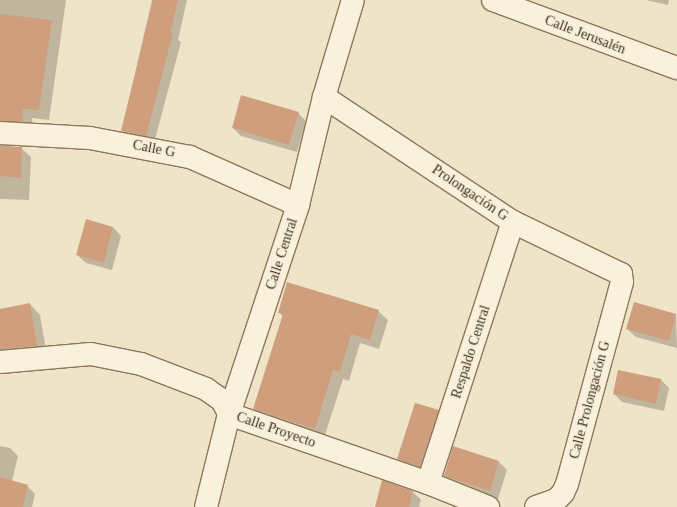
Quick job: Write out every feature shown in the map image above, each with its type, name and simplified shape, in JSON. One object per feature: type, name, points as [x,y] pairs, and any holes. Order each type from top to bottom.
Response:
[{"type":"street","name":"Calle Central","points":[[206,507],[229,414],[298,205],[324,97],[352,0]]},
{"type":"street","name":"Calle Jerusalén","points":[[494,0],[677,68]]},
{"type":"street","name":"Prolongación G","points":[[324,97],[513,222],[620,273],[622,276]]},
{"type":"street","name":"Calle G","points":[[0,133],[90,138],[190,157],[298,205]]},
{"type":"street","name":"Respaldo Central","points":[[428,483],[513,222]]},
{"type":"street","name":"Calle Prolongación G","points":[[536,507],[556,500],[567,484],[622,276]]},
{"type":"street","name":"Calle Proyecto","points":[[0,362],[91,354],[108,356],[156,369],[206,388],[222,400],[229,414],[428,483],[488,507]]},
{"type":"building","points":[[153,0],[178,0],[170,33],[173,33],[146,136],[121,131]]},
{"type":"building","points":[[0,14],[52,20],[39,110],[23,109],[22,122],[0,121]]},
{"type":"building","points":[[241,95],[299,112],[289,145],[232,128]]},
{"type":"building","points":[[0,146],[22,147],[21,178],[0,176]]},
{"type":"building","points":[[86,219],[113,227],[104,263],[76,255]]},
{"type":"building","points":[[287,282],[379,310],[370,340],[351,334],[340,372],[333,370],[315,429],[253,409],[283,314],[278,313]]},
{"type":"building","points":[[634,302],[676,314],[669,341],[626,329]]},
{"type":"building","points":[[30,303],[37,346],[0,349],[0,309]]},
{"type":"building","points":[[618,370],[661,379],[656,404],[613,394]]},
{"type":"building","points":[[415,403],[439,410],[420,467],[397,459]]},
{"type":"building","points":[[453,446],[499,461],[490,491],[444,476]]},
{"type":"building","points":[[0,477],[28,485],[23,507],[0,507]]},
{"type":"building","points":[[382,480],[413,491],[409,507],[375,507]]}]
